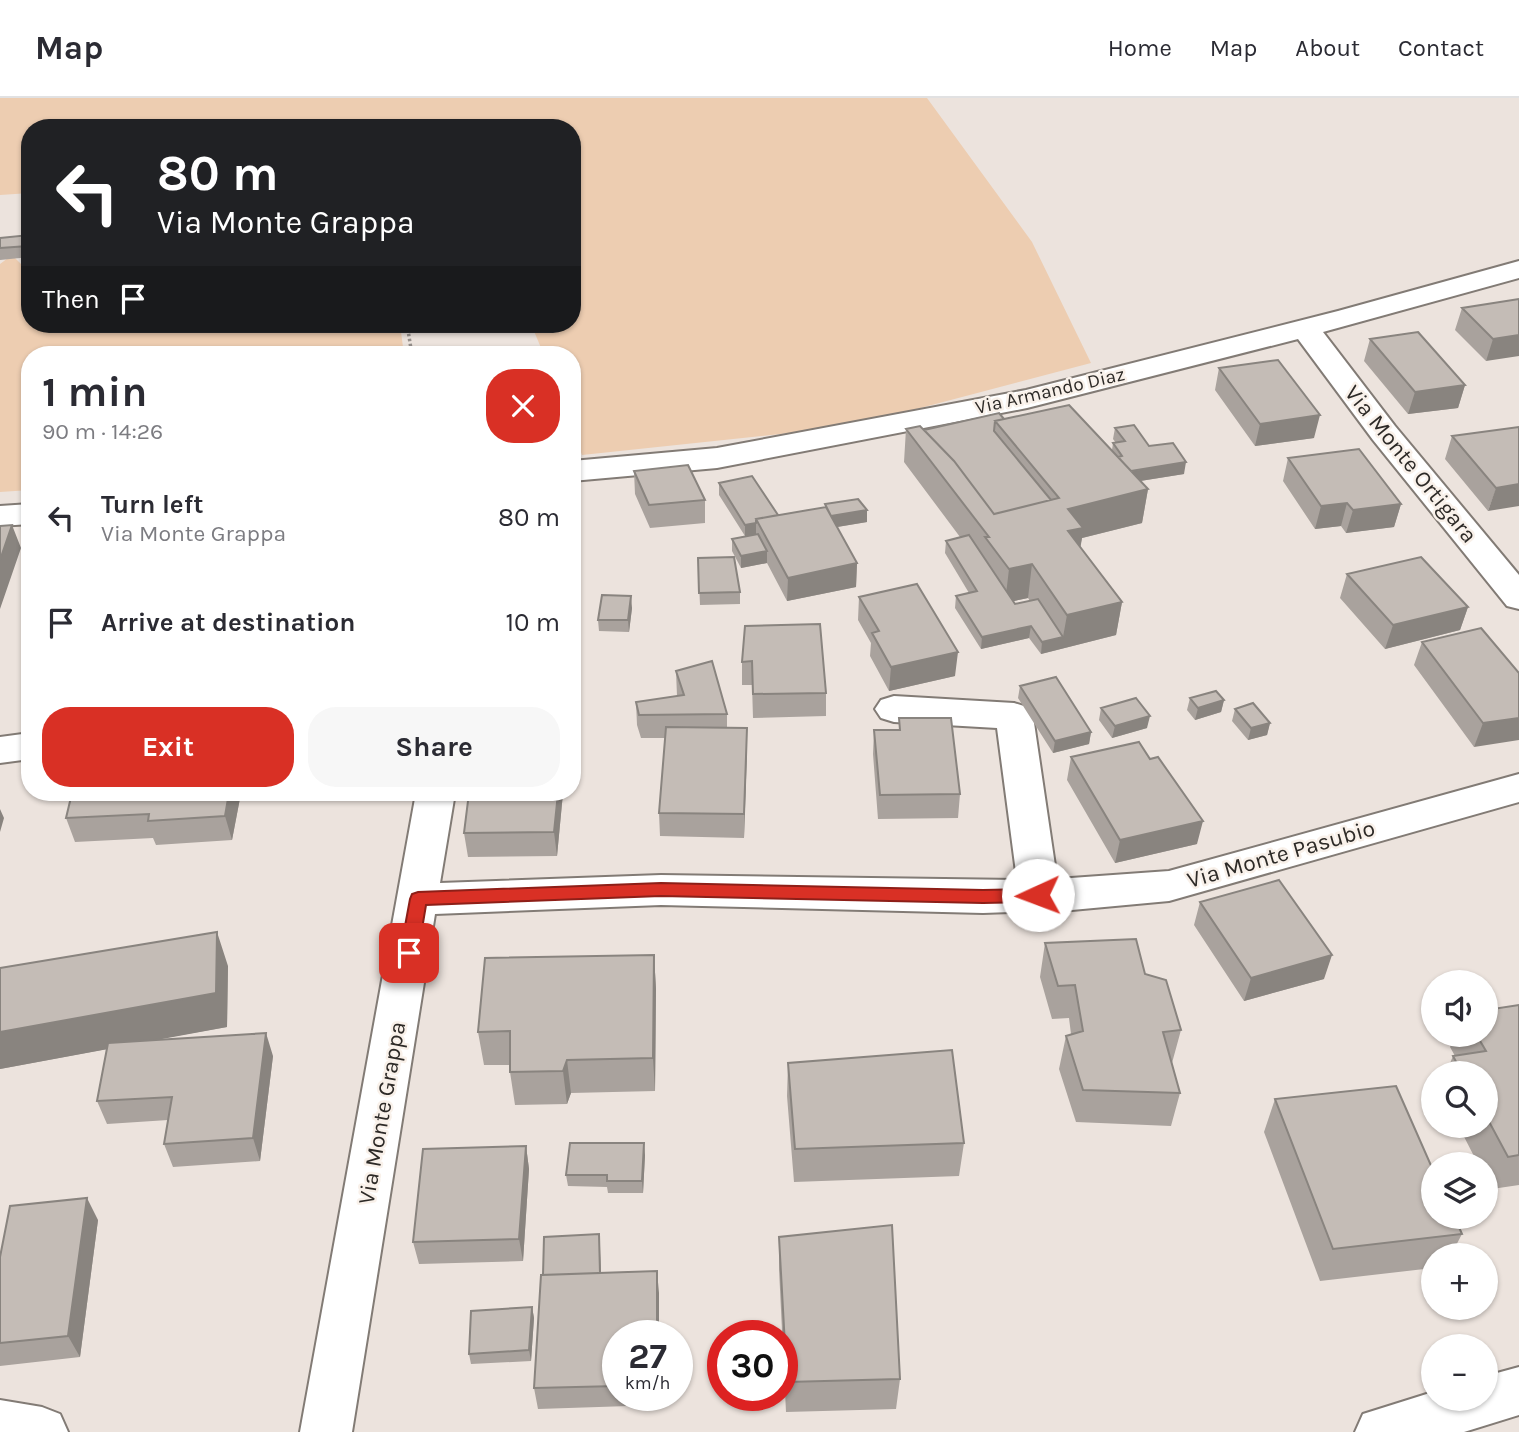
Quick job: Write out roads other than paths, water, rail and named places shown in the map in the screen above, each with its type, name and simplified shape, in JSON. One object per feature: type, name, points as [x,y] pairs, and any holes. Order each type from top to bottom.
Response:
[{"type":"street","name":"Via Armando Diaz","points":[[581,470],[716,458],[1027,399],[1305,328],[1519,269]]},
{"type":"street","name":"Via Monte Ortigara","points":[[1305,328],[1384,433],[1519,598]]},
{"type":"street","points":[[0,516],[21,515]]},
{"type":"street","points":[[894,709],[1014,716],[1038,895]]},
{"type":"street","points":[[0,750],[21,748]]},
{"type":"street","name":"Via Monte Pasubio","points":[[418,899],[661,890],[983,897],[1169,886],[1519,788]]},
{"type":"street","name":"Via Monte Grappa","points":[[326,1432],[434,801]]},
{"type":"street","points":[[1381,1432],[1519,1391]]},
{"type":"street","points":[[0,1425],[42,1432]]}]
